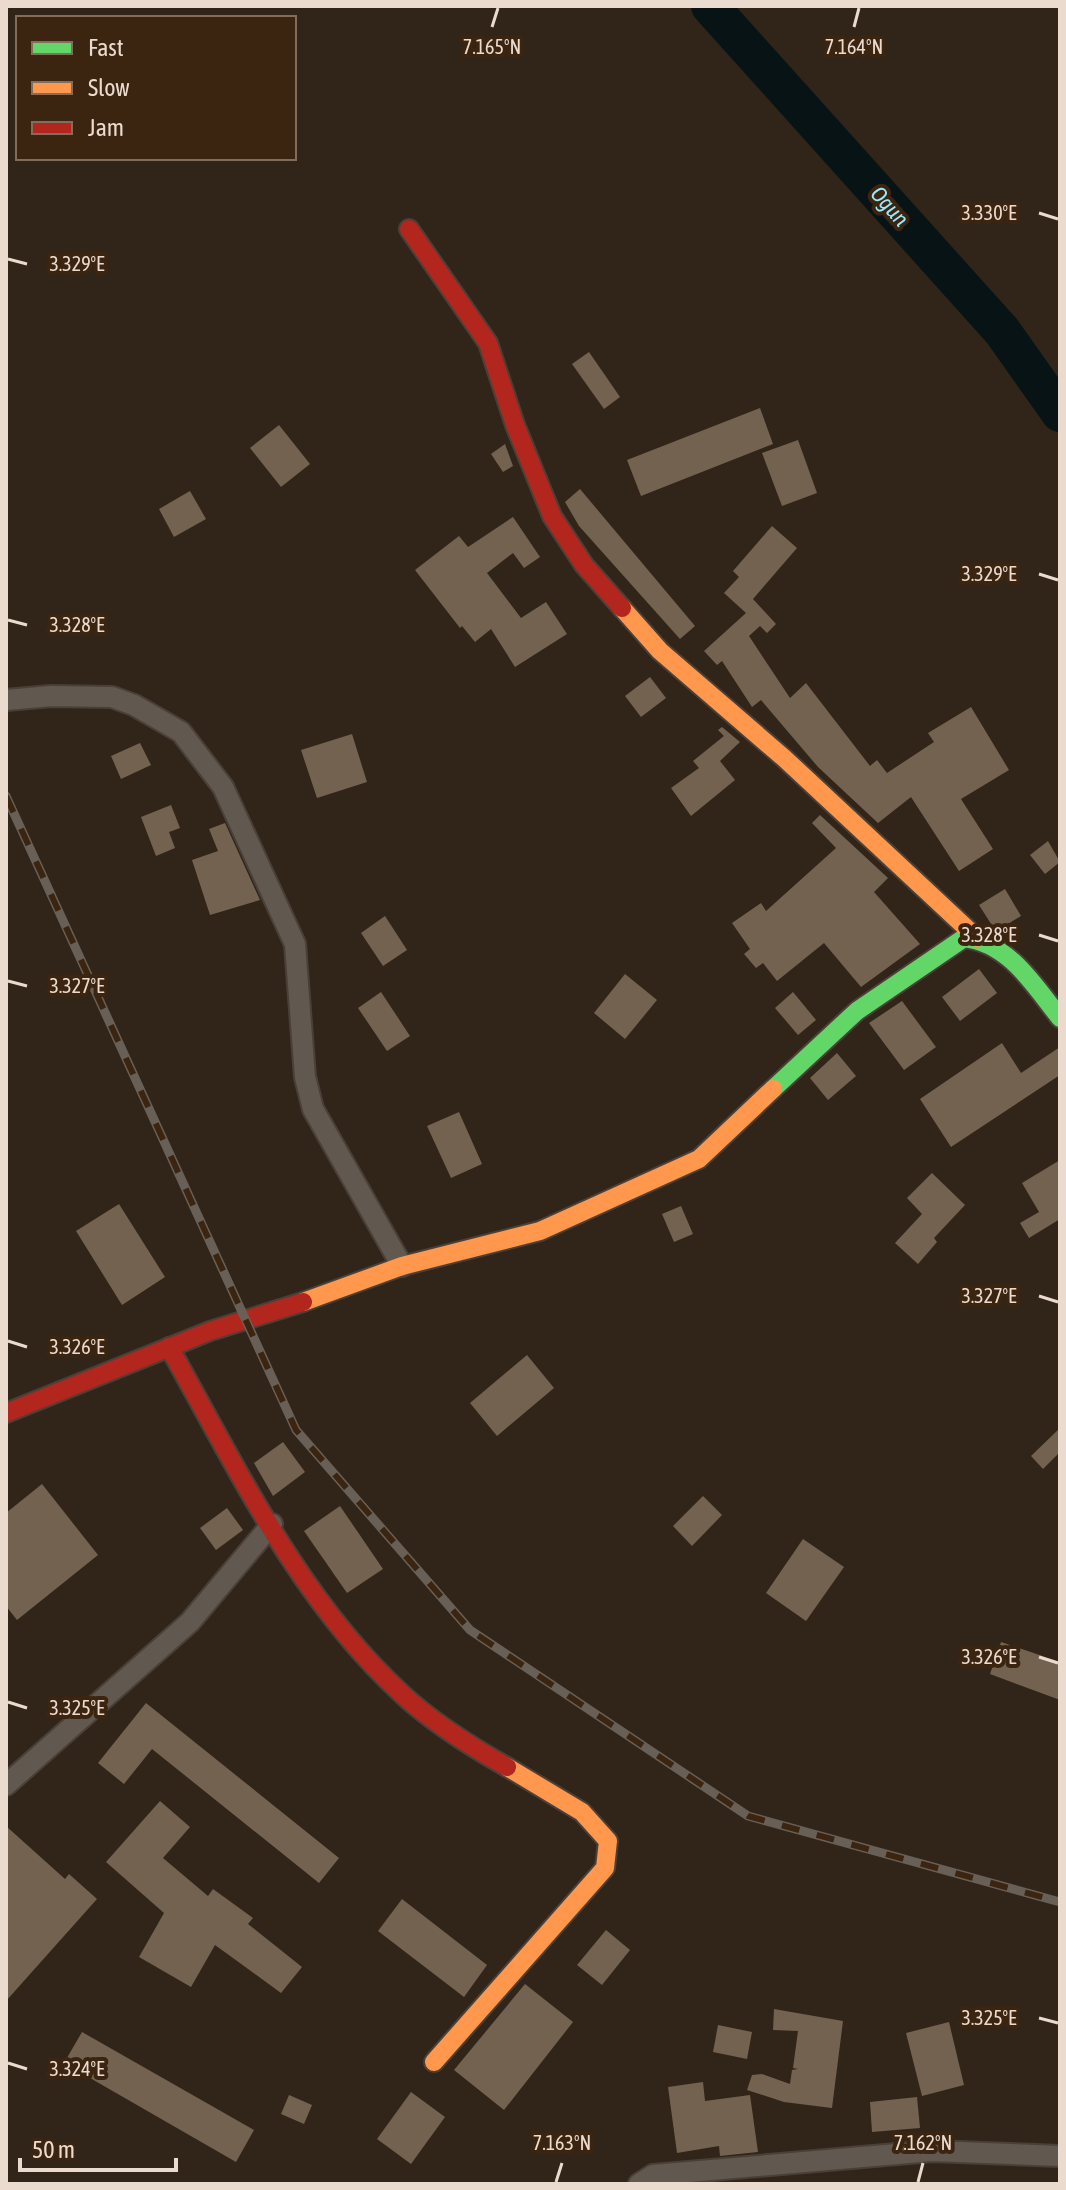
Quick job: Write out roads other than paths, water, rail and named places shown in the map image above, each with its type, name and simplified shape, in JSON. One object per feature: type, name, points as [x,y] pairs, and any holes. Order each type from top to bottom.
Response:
[{"type":"street","points":[[409,229],[488,343],[515,425],[552,516],[584,565],[660,651],[784,758],[977,938],[995,946],[1060,1018]]},
{"type":"street","points":[[6,700],[112,697],[134,705],[181,732],[223,787],[295,944],[305,1077],[313,1109],[402,1266]]},
{"type":"street","points":[[6,1413],[169,1347],[402,1266],[540,1231],[699,1159],[857,1011],[964,938],[977,938]]},
{"type":"street","points":[[169,1347],[272,1524],[343,1629],[390,1683],[458,1736],[529,1781],[583,1809],[608,1841],[605,1868],[434,2062]]},
{"type":"street","points":[[6,1785],[190,1622],[272,1524]]},
{"type":"street","points":[[639,2184],[653,2175],[932,2151],[1060,2156]]},
{"type":"waterway","name":"Ogun","points":[[710,6],[1002,331],[1060,413]]},
{"type":"railway","points":[[6,796],[296,1430],[470,1630],[748,1816],[1060,1902]]}]
